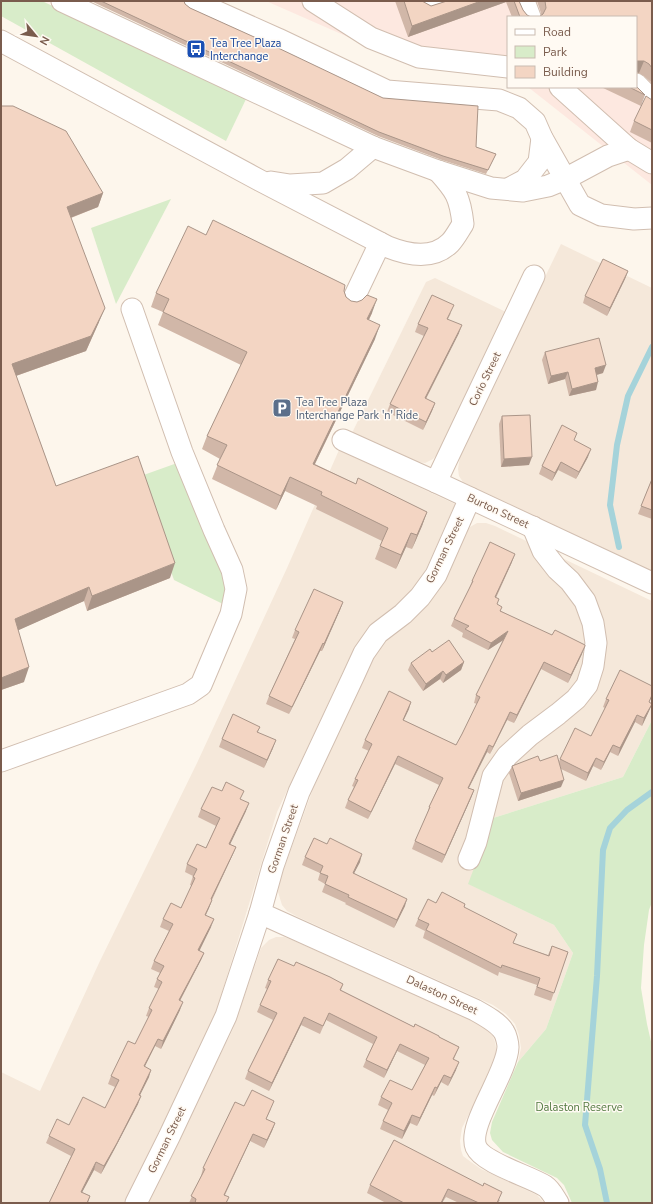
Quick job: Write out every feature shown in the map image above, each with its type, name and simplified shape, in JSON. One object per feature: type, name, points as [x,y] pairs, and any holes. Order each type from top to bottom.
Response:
[{"type":"street","points":[[62,1],[373,147],[438,171],[492,188],[523,191],[548,186],[566,179],[608,156],[629,149]]},
{"type":"street","points":[[193,1],[278,39],[387,92],[499,100],[519,108],[535,122],[542,138],[580,205],[601,215],[634,219],[652,218]]},
{"type":"street","points":[[313,1],[371,38],[419,57],[507,67]]},
{"type":"street","points":[[422,1],[428,5],[439,1]]},
{"type":"street","points":[[524,1],[530,16]]},
{"type":"street","points":[[1,41],[259,180],[402,253],[418,255],[436,252],[450,243],[463,224],[460,203],[452,187],[438,171]]},
{"type":"street","points":[[637,85],[652,100]]},
{"type":"street","points":[[561,88],[629,149],[652,163]]},
{"type":"street","points":[[508,189],[525,180],[539,162],[542,138]]},
{"type":"street","points":[[259,180],[290,185],[323,183],[347,169],[373,147]]},
{"type":"street","points":[[351,304],[380,243]]},
{"type":"street","name":"Corio Street","points":[[436,482],[534,276]]},
{"type":"street","points":[[1,761],[188,694],[202,685],[230,614],[236,590],[232,570],[182,452],[132,309]]},
{"type":"street","name":"Burton Street","points":[[343,440],[436,482],[652,584]]},
{"type":"street","name":"Gorman Street","points":[[136,1203],[226,1016],[260,913],[273,866],[299,792],[364,653],[378,633],[404,614],[420,598],[436,575],[470,498]]},
{"type":"street","points":[[469,859],[476,842],[493,776],[507,756],[530,735],[576,699],[587,685],[593,666],[596,643],[593,623],[585,601],[570,581],[557,569],[543,551],[533,528]]},
{"type":"street","name":"Dalaston Street","points":[[260,913],[475,1010],[491,1019],[504,1031],[508,1046],[502,1071],[474,1135],[477,1148],[486,1157],[546,1187],[558,1203]]},
{"type":"shaded area","points":[[266,1],[652,1],[652,185],[529,88],[637,88],[637,16],[507,16],[507,72],[380,51]]},
{"type":"shaded area","points":[[561,244],[652,288],[652,571],[479,490],[463,482],[459,476],[458,469],[461,450]]},
{"type":"shaded area","points":[[435,278],[506,312],[439,453],[433,459],[425,463],[417,462],[352,433],[426,282]]},
{"type":"shaded area","points":[[339,450],[455,504],[425,571],[411,592],[402,602],[371,626],[360,640],[349,659],[277,812],[217,1009],[125,1203],[1,1203],[1,1072],[40,1091],[99,963],[197,763],[287,568]]},
{"type":"shaded area","points":[[477,523],[486,523],[495,526],[652,601],[652,720],[623,777],[493,818],[469,884],[554,925],[573,953],[546,1029],[518,1062],[521,1048],[519,1035],[515,1024],[506,1014],[493,1005],[298,917],[287,911],[282,905],[278,892],[279,882],[313,789],[375,653],[466,531]]},
{"type":"shaded area","points":[[276,937],[290,939],[476,1022],[492,1034],[497,1053],[495,1062],[462,1128],[460,1141],[461,1150],[463,1156],[481,1169],[537,1195],[544,1203],[147,1203],[233,1029],[261,948],[269,940]]},
{"type":"green space","points":[[1,1],[42,1],[247,97],[226,141],[1,16]]},
{"type":"green space","points":[[171,199],[116,304],[91,228]]},
{"type":"green space","points":[[180,462],[225,569],[227,606],[174,580],[138,477]]},
{"type":"green space","name":"Dalaston Reserve","points":[[652,720],[652,902],[649,910],[644,945],[641,988],[652,1046],[652,1203],[572,1203],[564,1185],[557,1178],[503,1152],[492,1140],[490,1133],[492,1122],[518,1062],[546,1029],[573,953],[554,925],[468,884],[493,818],[623,777]]},
{"type":"building","points":[[101,1],[184,1],[190,8],[383,98],[478,106],[476,147],[496,154],[488,170],[443,156],[379,132]]},
{"type":"building","points":[[404,1],[422,1],[431,6],[447,1],[481,1],[412,26]]},
{"type":"building","points":[[514,1],[519,1],[523,10],[529,16],[520,16]]},
{"type":"building","points":[[545,1],[652,1],[652,68],[644,61],[637,61],[637,16],[540,16],[546,8]]},
{"type":"building","points":[[637,87],[645,95],[631,88]]},
{"type":"building","points":[[646,96],[652,100],[652,130],[634,121]]},
{"type":"building","points":[[1,106],[13,106],[66,131],[103,193],[67,207],[105,308],[91,336],[12,364],[56,486],[138,456],[175,563],[92,596],[89,587],[15,619],[29,667],[1,678]]},
{"type":"building","name":"Tea Tree Plaza Interchange Park 'n' Ride","points":[[213,220],[345,285],[344,291],[346,297],[351,301],[357,302],[362,300],[367,295],[377,299],[367,319],[380,325],[313,464],[356,484],[358,478],[427,512],[417,535],[411,533],[401,555],[380,546],[388,528],[321,495],[322,492],[290,477],[281,496],[217,465],[227,445],[207,436],[247,352],[163,312],[169,299],[156,293],[188,226],[206,235]]},
{"type":"building","points":[[603,259],[628,271],[610,308],[585,296]]},
{"type":"building","points":[[432,295],[454,305],[447,319],[462,325],[425,398],[435,403],[426,422],[390,404],[428,328],[418,324]]},
{"type":"building","points":[[599,338],[606,365],[595,368],[598,382],[572,389],[568,372],[551,376],[545,352]]},
{"type":"building","points":[[530,415],[532,457],[504,459],[502,416]]},
{"type":"building","points":[[562,425],[577,433],[574,440],[591,449],[579,472],[561,462],[555,473],[542,466]]},
{"type":"building","points":[[652,479],[652,510],[641,506]]},
{"type":"building","points":[[490,542],[515,554],[495,597],[499,599],[497,604],[502,607],[500,611],[552,635],[555,630],[585,646],[571,675],[544,662],[517,715],[510,712],[493,747],[489,745],[468,788],[474,790],[445,855],[415,841],[443,778],[398,756],[371,812],[348,800],[358,780],[355,779],[372,744],[365,740],[389,691],[411,702],[403,720],[456,745],[480,697],[476,695],[508,631],[491,643],[465,629],[469,626],[454,619]]},
{"type":"building","points":[[314,589],[343,602],[324,644],[323,643],[292,707],[269,696],[299,632],[295,630]]},
{"type":"building","points":[[449,640],[464,662],[446,675],[443,671],[426,684],[411,663],[430,649],[432,652]]},
{"type":"building","points":[[620,670],[652,686],[652,695],[649,702],[652,704],[644,718],[637,715],[620,748],[613,745],[604,762],[596,758],[588,773],[560,759],[575,728],[591,736],[609,700],[606,699]]},
{"type":"building","points":[[233,714],[260,727],[257,732],[276,740],[267,760],[222,739]]},
{"type":"building","points":[[557,755],[564,780],[521,793],[512,766],[538,756],[540,761]]},
{"type":"building","points":[[226,782],[244,791],[240,799],[249,803],[229,844],[236,847],[205,915],[214,919],[198,950],[204,953],[179,1000],[183,1002],[163,1041],[158,1039],[144,1066],[151,1070],[139,1095],[141,1096],[117,1143],[104,1166],[96,1162],[81,1192],[90,1196],[87,1203],[49,1203],[75,1149],[49,1136],[57,1119],[69,1125],[83,1097],[105,1108],[119,1080],[111,1076],[128,1041],[135,1044],[152,1010],[149,1008],[162,982],[157,979],[164,966],[154,961],[173,924],[163,919],[171,903],[181,908],[195,878],[193,877],[197,869],[187,864],[197,844],[206,848],[220,818],[201,809],[212,787],[222,791]]},
{"type":"building","points":[[314,838],[327,844],[330,838],[362,854],[353,873],[407,899],[397,920],[348,897],[349,895],[325,884],[328,876],[320,873],[323,866],[305,857]]},
{"type":"building","points":[[442,892],[465,904],[464,907],[517,934],[513,943],[549,956],[552,946],[568,952],[554,993],[537,987],[540,978],[502,965],[501,968],[426,930],[429,924],[418,919],[428,899],[436,903]]},
{"type":"building","points":[[278,959],[294,966],[296,962],[330,977],[343,984],[340,990],[414,1027],[415,1024],[459,1047],[453,1059],[459,1062],[451,1078],[444,1075],[437,1088],[435,1087],[420,1118],[412,1115],[404,1131],[383,1121],[392,1103],[381,1097],[390,1080],[412,1090],[429,1058],[400,1044],[387,1070],[366,1060],[377,1037],[329,1013],[323,1026],[304,1017],[272,1083],[248,1071],[277,1013],[260,1005],[271,981],[268,980]]},
{"type":"building","points":[[252,1090],[274,1101],[266,1119],[275,1123],[267,1140],[253,1134],[224,1195],[229,1197],[226,1203],[195,1203],[196,1199],[191,1196],[205,1169],[203,1168],[235,1102],[244,1106]]},
{"type":"building","points":[[394,1140],[483,1186],[484,1183],[502,1192],[497,1203],[479,1203],[448,1189],[441,1203],[404,1203],[370,1185]]},
{"type":"waterway","points":[[619,547],[610,505],[617,445],[628,396],[652,347]]},
{"type":"waterway","points":[[607,1203],[600,1169],[585,1125],[597,976],[603,850],[610,828],[627,810],[652,792]]},
{"type":"place","name":"Tea Tree Plaza Interchange","points":[[196,49]]},
{"type":"place","name":"Tea Tree Plaza Interchange Park 'n' Ride","points":[[282,408]]}]
